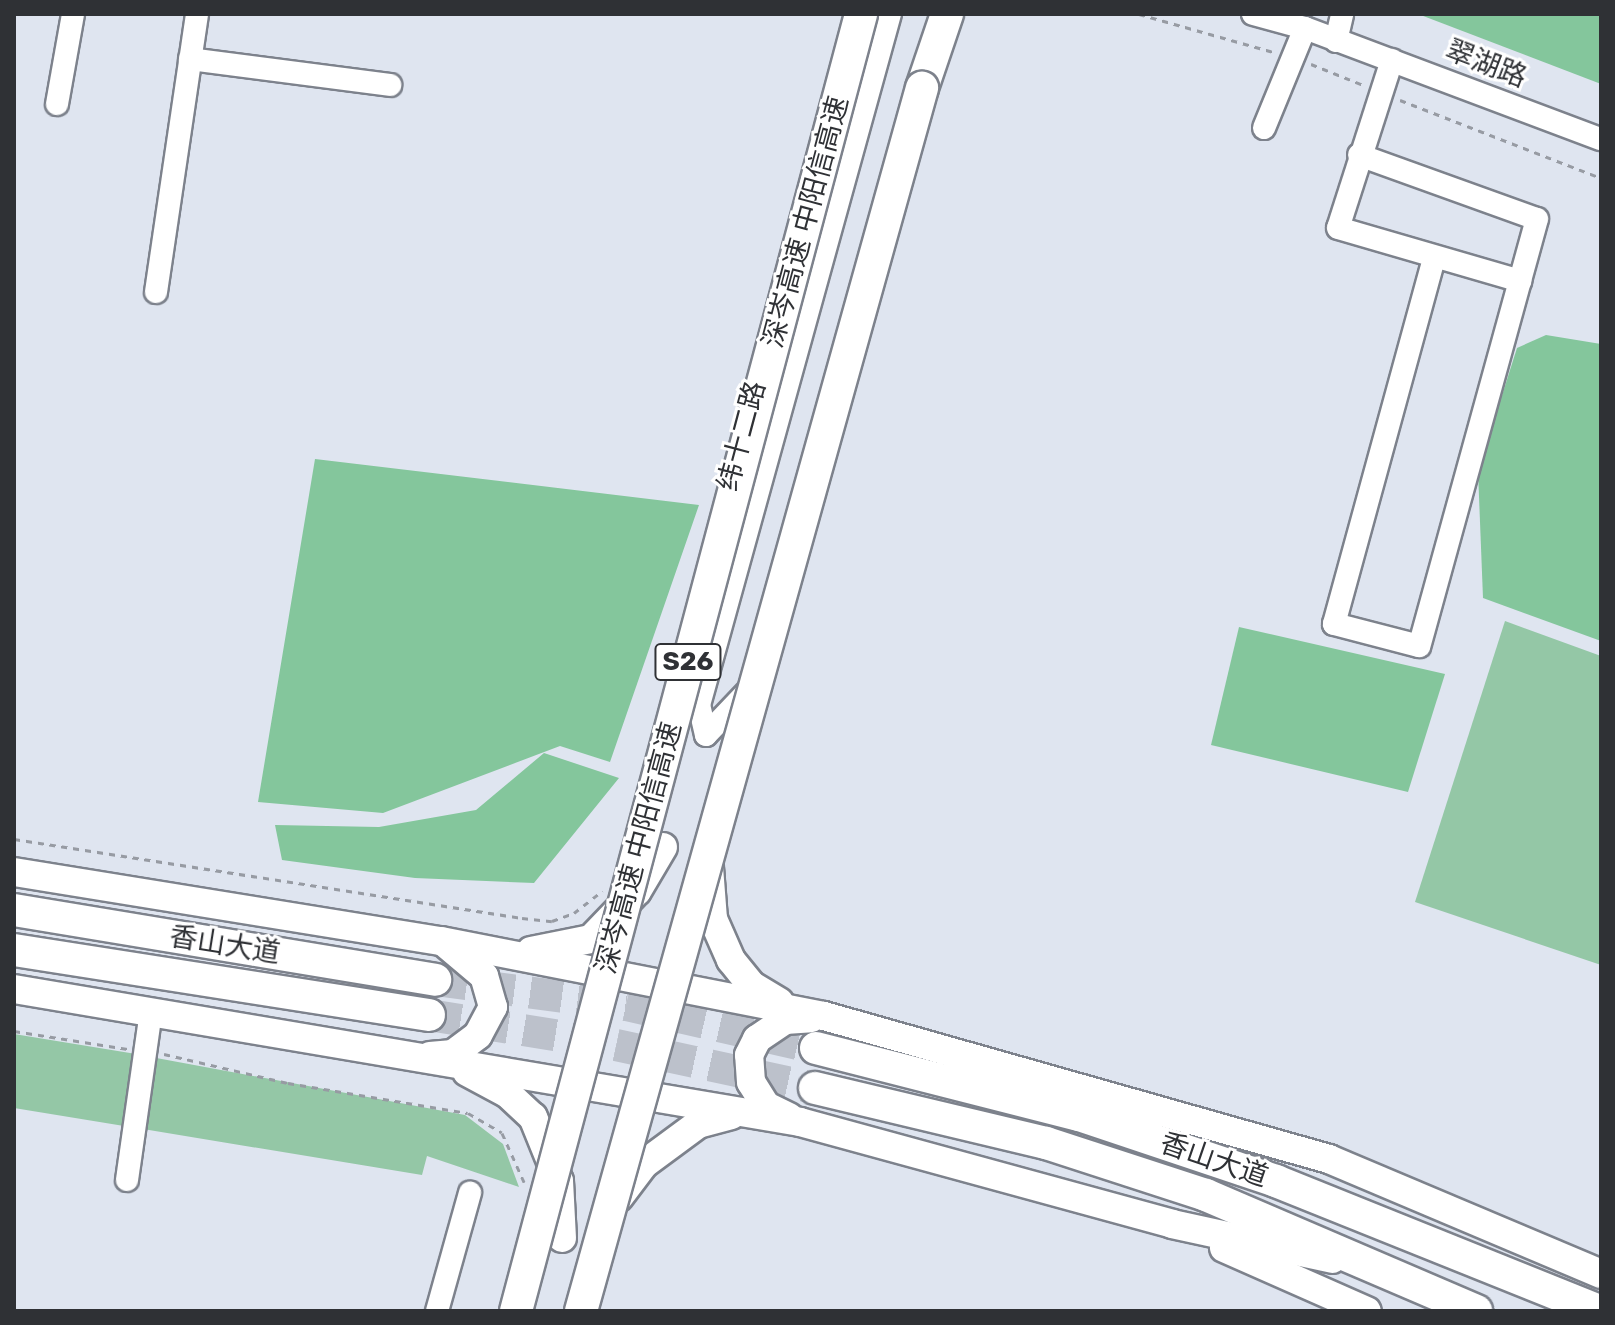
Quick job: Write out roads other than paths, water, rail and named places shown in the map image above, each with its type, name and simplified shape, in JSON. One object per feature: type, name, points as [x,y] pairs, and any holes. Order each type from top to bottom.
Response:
[{"type":"highway","name":"S26","points":[[581,1311],[922,88],[937,15]]},
{"type":"highway","name":"深岑高速 中阳信高速","points":[[516,1311],[880,18]]},
{"type":"highway","name":"香山大道","points":[[14,910],[435,980]]},
{"type":"highway","name":"香山大道","points":[[14,950],[429,1015]]},
{"type":"highway","name":"香山大道","points":[[816,1048],[1079,1115],[1276,1181],[1599,1311]]},
{"type":"highway","name":"香山大道","points":[[815,1088],[1046,1143],[1206,1195],[1476,1311]]},
{"type":"main road","points":[[710,834],[708,886],[713,919],[731,960],[751,985],[794,1010]]},
{"type":"main road","points":[[506,954],[591,939],[637,891],[663,847]]},
{"type":"main road","points":[[17,873],[441,941],[824,1016],[1329,1159],[1601,1274]]},
{"type":"main road","points":[[433,1058],[453,1054],[478,1035],[493,1007],[484,976],[441,941]]},
{"type":"main road","points":[[14,989],[800,1122],[1172,1224],[1388,1272]]},
{"type":"main road","points":[[800,1122],[766,1106],[751,1082],[749,1055],[757,1039],[785,1020],[824,1016]]},
{"type":"main road","points":[[433,1058],[508,1094],[533,1117],[559,1181],[562,1238]]},
{"type":"main road","points":[[619,1197],[644,1164],[698,1124],[741,1112]]},
{"type":"main road","points":[[1190,1120],[1402,1232]]},
{"type":"main road","points":[[1172,1224],[1367,1311]]},
{"type":"main road","points":[[1503,1271],[1601,1295]]},
{"type":"street","points":[[57,104],[73,14]]},
{"type":"street","points":[[156,292],[197,14]]},
{"type":"street","name":"翠湖路","points":[[1253,14],[1305,28]]},
{"type":"street","name":"翠湖路","points":[[1281,14],[1336,41],[1601,139]]},
{"type":"street","points":[[1336,41],[1342,14]]},
{"type":"street","name":"纬十二路","points":[[880,18],[699,705],[706,735],[747,696],[937,15]]},
{"type":"street","points":[[1264,128],[1305,28]]},
{"type":"street","points":[[190,59],[390,85]]},
{"type":"street","points":[[1392,60],[1338,228],[1520,281]]},
{"type":"street","points":[[1359,155],[1537,219],[1419,646],[1334,624],[1434,258]]},
{"type":"street","points":[[127,1180],[151,1012]]},
{"type":"street","points":[[437,1311],[470,1193]]},
{"type":"tunnel","points":[[435,980],[626,1005],[816,1048]]},
{"type":"tunnel","points":[[429,1015],[616,1045],[815,1088]]}]
